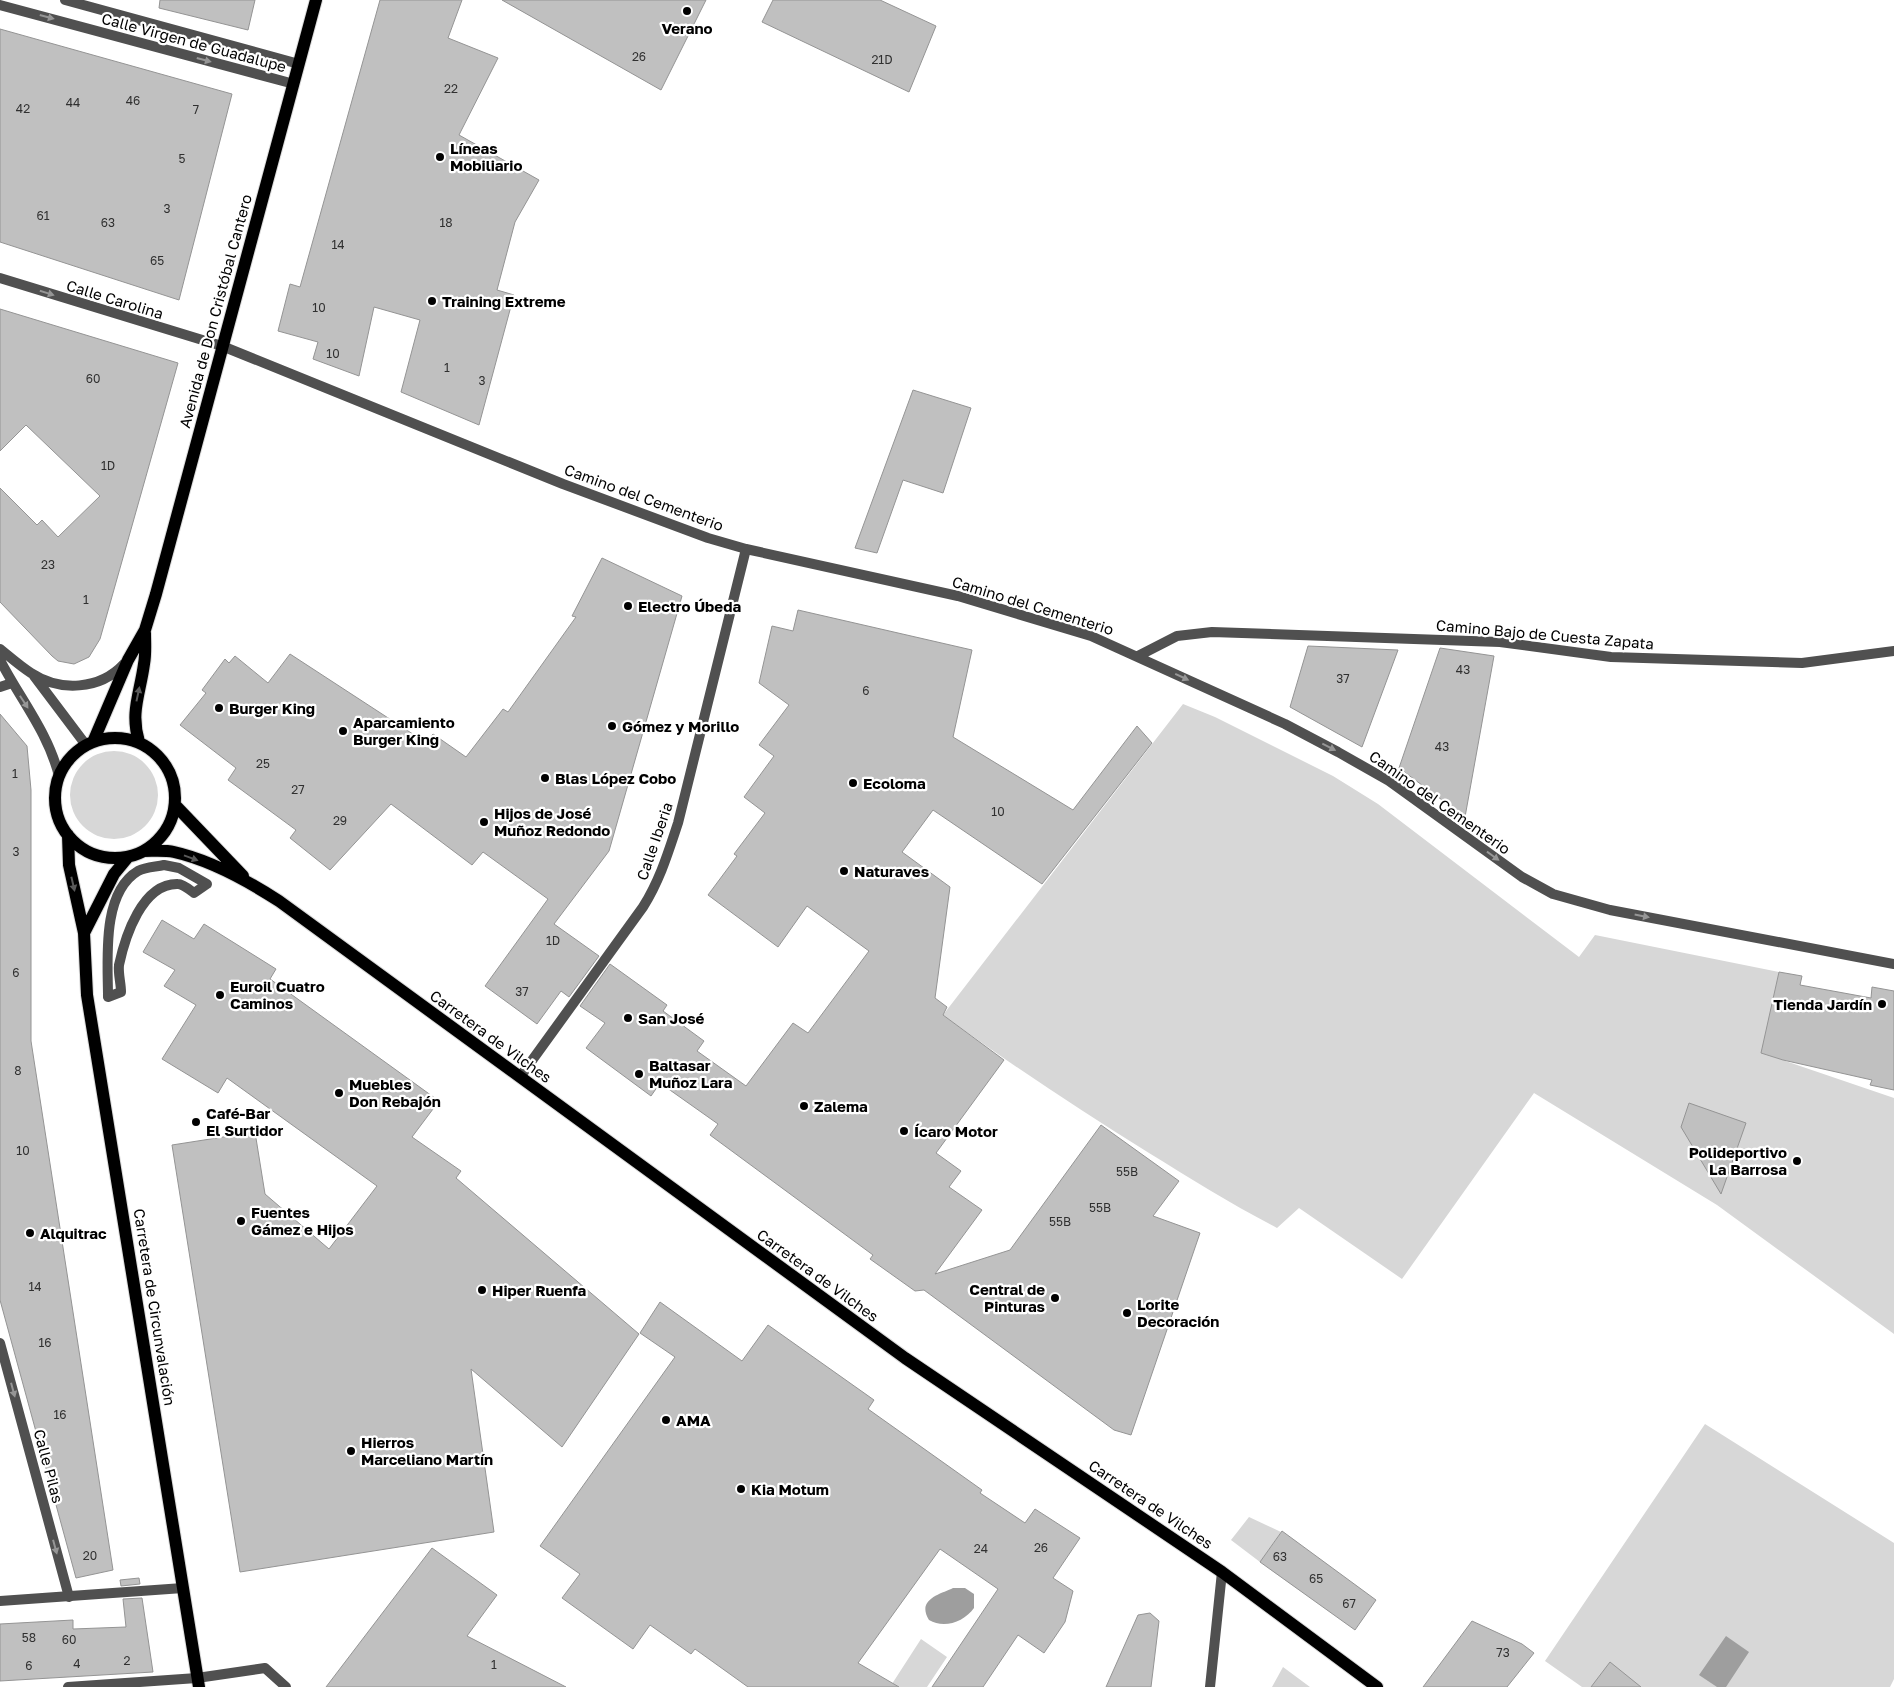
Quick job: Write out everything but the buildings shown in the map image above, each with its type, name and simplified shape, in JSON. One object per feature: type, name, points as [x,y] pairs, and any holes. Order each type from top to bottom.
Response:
[{"type":"main road","name":"Avenida de Don Cristóbal Cantero","points":[[90,743],[128,660],[145,630],[316,0]]},
{"type":"main road","name":"Avenida de Don Cristóbal Cantero","points":[[139,742],[134,727],[134,713],[145,662],[145,630]]},
{"type":"main road","points":[[116,737],[139,742],[158,754],[168,768],[174,783],[175,806],[172,818],[166,830],[155,843],[144,851],[128,857],[114,858],[93,854],[68,836],[59,821],[55,793],[59,776],[73,755],[90,743],[116,737]]},
{"type":"main road","name":"Carretera de Vilches","points":[[175,806],[246,880]]},
{"type":"main road","name":"Carretera de Circunvalación","points":[[68,836],[69,865],[84,933],[87,995],[198,1682]]},
{"type":"main road","name":"Carretera de Vilches","points":[[144,851],[174,852],[246,880],[279,901],[905,1358],[1222,1572],[1377,1687]]},
{"type":"main road","name":"Carretera de Circunvalación","points":[[84,933],[114,874],[128,857]]},
{"type":"street","name":"Calle Virgen de Guadalupe","points":[[65,0],[299,64]]},
{"type":"street","name":"Calle Virgen de Guadalupe","points":[[0,5],[294,84]]},
{"type":"street","name":"Calle Carolina","points":[[0,278],[222,346]]},
{"type":"street","name":"Camino del Cementerio","points":[[222,346],[563,484],[708,538],[746,549],[958,596],[1091,636],[1138,656],[1338,752],[1389,781],[1522,877],[1553,894],[1610,910],[1894,964]]},
{"type":"street","name":"Calle Iberia","points":[[520,1077],[643,907],[655,888],[664,867],[678,823],[746,549]]},
{"type":"street","name":"Camino Bajo de Cuesta Zapata","points":[[1138,656],[1176,636],[1212,632],[1500,642],[1611,657],[1802,663],[1894,651]]},
{"type":"street","points":[[0,649],[32,673],[48,681],[76,686],[88,685],[115,674],[128,660]]},
{"type":"street","points":[[0,660],[43,732],[53,752],[59,776]]},
{"type":"street","points":[[32,673],[90,743]]},
{"type":"street","points":[[0,687],[12,683]]},
{"type":"street","points":[[164,865],[179,868],[207,884],[194,893],[180,884],[171,885],[154,892],[137,911],[119,967],[121,992],[108,997],[108,930],[116,902],[129,879],[140,870],[164,865]]},
{"type":"street","name":"Calle Pilas","points":[[0,1343],[69,1597]]},
{"type":"street","points":[[1210,1687],[1222,1572]]},
{"type":"street","points":[[0,1601],[183,1588]]},
{"type":"street","points":[[68,1687],[198,1682],[266,1668],[286,1687]]},
{"type":"shaded area","points":[[1183,704],[1215,717],[1333,776],[1378,804],[1579,957],[1595,935],[1779,972],[1762,1053],[1894,1098],[1894,1334],[1717,1205],[1534,1093],[1402,1279],[1299,1208],[1277,1228],[1228,1201],[1070,1103],[943,1015]]},
{"type":"shaded area","points":[[114,751],[131,755],[145,764],[154,778],[158,795],[154,812],[145,826],[131,835],[114,839],[97,835],[83,826],[74,812],[70,795],[74,778],[83,764],[97,755]]},
{"type":"shaded area","points":[[1705,1424],[1894,1543],[1894,1679],[1890,1687],[1582,1687],[1545,1661]]},
{"type":"shaded area","points":[[1249,1517],[1281,1532],[1260,1562],[1231,1540]]},
{"type":"shaded area","points":[[953,1588],[965,1588],[974,1594],[974,1608],[965,1617],[953,1623],[941,1624],[929,1620],[926,1613],[928,1602],[937,1595]]},
{"type":"shaded area","points":[[1726,1636],[1749,1652],[1726,1687],[1717,1687],[1699,1675]]},
{"type":"shaded area","points":[[921,1639],[947,1657],[927,1687],[890,1687]]},
{"type":"shaded area","points":[[1283,1667],[1310,1687],[1272,1687]]},
{"type":"place","name":"Verano","points":[[687,11]]},
{"type":"place","name":"Líneas Mobiliario","points":[[440,157]]},
{"type":"place","name":"Training Extreme","points":[[432,301]]},
{"type":"place","name":"Electro Úbeda","points":[[628,606]]},
{"type":"place","name":"Burger King","points":[[219,708]]},
{"type":"place","name":"Gómez y Morillo","points":[[612,726]]},
{"type":"place","name":"Aparcamiento Burger King","points":[[343,731]]},
{"type":"place","name":"Blas López Cobo","points":[[545,778]]},
{"type":"place","name":"Ecoloma","points":[[853,783]]},
{"type":"place","name":"Hijos de José Muñoz Redondo","points":[[484,822]]},
{"type":"place","name":"Naturaves","points":[[844,871]]},
{"type":"place","name":"Euroil Cuatro Caminos","points":[[220,995]]},
{"type":"place","name":"Tienda Jardín","points":[[1882,1004]]},
{"type":"place","name":"San José","points":[[628,1018]]},
{"type":"place","name":"Baltasar Muñoz Lara","points":[[639,1074]]},
{"type":"place","name":"Muebles Don Rebajón","points":[[339,1093]]},
{"type":"place","name":"Zalema","points":[[804,1106]]},
{"type":"place","name":"Café-Bar El Surtidor","points":[[196,1122]]},
{"type":"place","name":"Ícaro Motor","points":[[904,1131]]},
{"type":"place","name":"Polideportivo La Barrosa","points":[[1797,1161]]},
{"type":"place","name":"Fuentes Gámez e Hijos","points":[[241,1221]]},
{"type":"place","name":"Alquitrac","points":[[30,1233]]},
{"type":"place","name":"Hiper Ruenfa","points":[[482,1290]]},
{"type":"place","name":"Central de Pinturas","points":[[1055,1298]]},
{"type":"place","name":"Lorite Decoración","points":[[1127,1313]]},
{"type":"place","name":"AMA","points":[[666,1420]]},
{"type":"place","name":"Hierros Marceliano Martín","points":[[351,1451]]},
{"type":"place","name":"Kia Motum","points":[[741,1489]]}]
